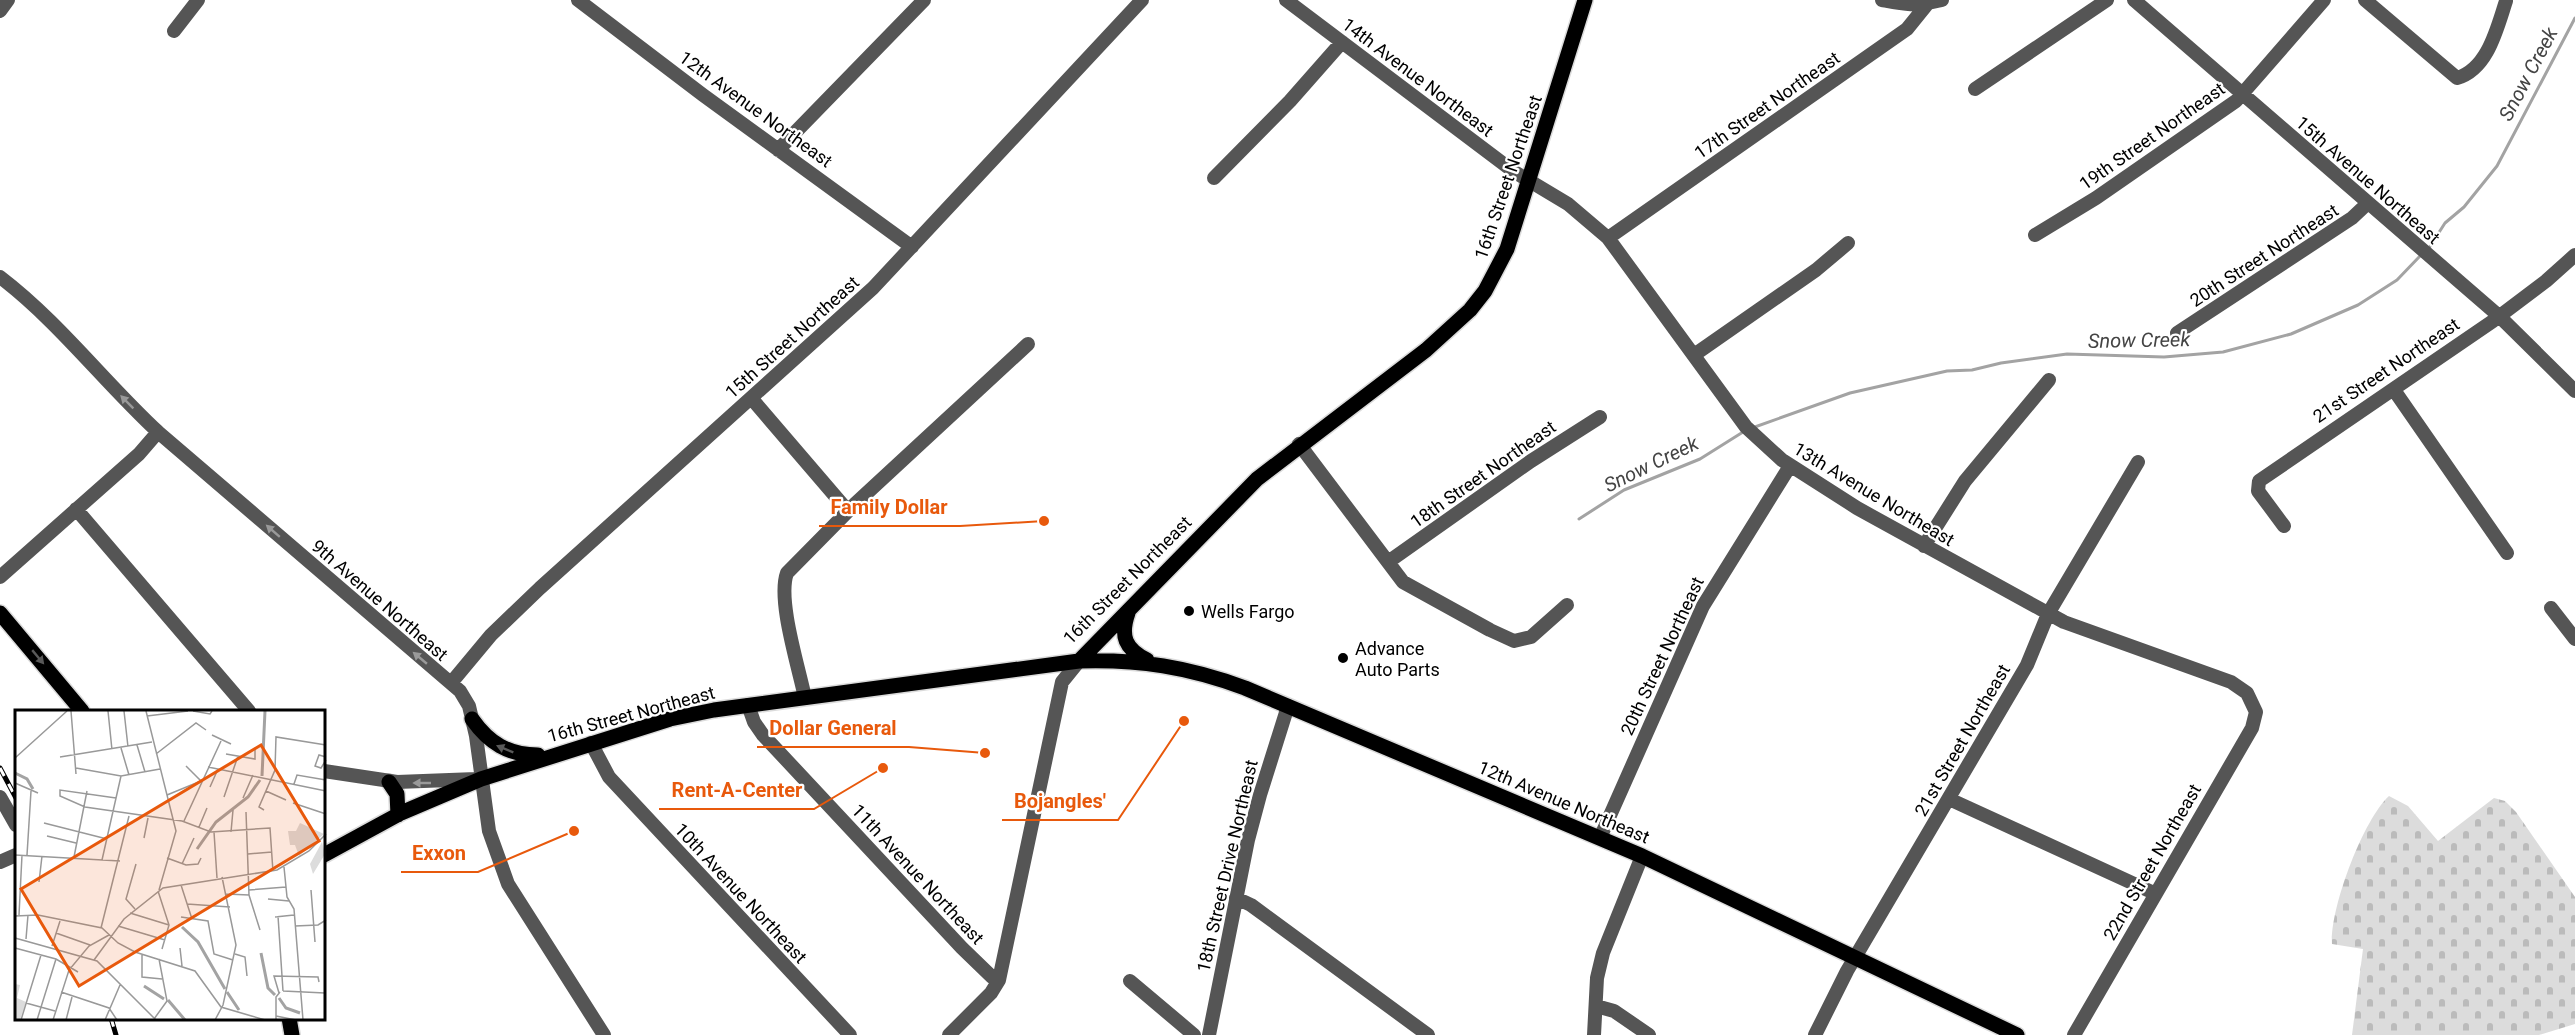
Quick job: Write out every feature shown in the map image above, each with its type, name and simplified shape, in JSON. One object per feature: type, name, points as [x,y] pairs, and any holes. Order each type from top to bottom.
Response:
[{"type":"main road","name":"16th Street Northeast","points":[[326,854],[398,815],[481,778],[676,718],[748,705],[1078,661],[1229,506],[1299,444],[1426,350],[1470,310],[1501,264],[1585,0]]},
{"type":"main road","points":[[1129,610],[1122,629],[1124,640],[1131,649],[1153,663]]},
{"type":"main road","points":[[0,613],[81,710]]},
{"type":"main road","name":"12th Avenue Northeast","points":[[1078,661],[1153,663],[1208,674],[1642,856],[2017,1035]]},
{"type":"main road","points":[[472,719],[482,734],[502,748],[522,755],[550,755]]},
{"type":"main road","points":[[389,782],[398,794],[398,815]]},
{"type":"main road","points":[[288,1020],[292,1035]]},
{"type":"street","points":[[0,11],[8,0]]},
{"type":"street","points":[[174,31],[198,0]]},
{"type":"street","name":"12th Avenue Northeast","points":[[578,0],[912,247]]},
{"type":"street","points":[[903,0],[914,11]]},
{"type":"street","points":[[778,150],[924,0]]},
{"type":"street","name":"15th Street Northeast","points":[[451,684],[491,635],[533,594],[873,288],[1142,0]]},
{"type":"street","name":"14th Avenue Northeast","points":[[1286,0],[1513,171],[1529,180]]},
{"type":"street","points":[[1882,0],[1935,1]]},
{"type":"street","points":[[1975,88],[2108,0]]},
{"type":"street","name":"15th Avenue Northeast","points":[[2134,0],[2499,316],[2575,391]]},
{"type":"street","name":"19th Street Northeast","points":[[2035,235],[2096,198],[2243,94],[2324,0]]},
{"type":"street","points":[[2365,0],[2457,78],[2467,75],[2487,50],[2498,28],[2506,1]]},
{"type":"street","name":"17th Street Northeast","points":[[1608,238],[1907,29],[1935,1]]},
{"type":"street","points":[[1214,178],[1297,94],[1342,42]]},
{"type":"street","name":"13th Avenue Northeast","points":[[1529,180],[1568,204],[1608,238],[1746,427],[1790,466],[1924,546],[2048,614],[2231,682],[2247,693],[2254,706]]},
{"type":"street","name":"20th Street Northeast","points":[[2177,333],[2352,218],[2368,203]]},
{"type":"street","points":[[1694,355],[1816,270],[1848,243]]},
{"type":"street","name":"21st Street Northeast","points":[[2284,526],[2258,490],[2259,481],[2499,316],[2546,281],[2575,255]]},
{"type":"street","name":"9th Avenue Northeast","points":[[0,277],[57,326],[158,432],[451,684],[467,701],[472,719],[489,831],[508,884],[604,1035]]},
{"type":"street","points":[[805,698],[786,606],[784,582],[793,565],[1028,344]]},
{"type":"street","points":[[1924,546],[1965,481],[2049,380]]},
{"type":"street","points":[[2394,390],[2507,553]]},
{"type":"street","points":[[752,399],[848,511]]},
{"type":"street","name":"18th Street Northeast","points":[[1388,562],[1531,461],[1600,417]]},
{"type":"street","points":[[0,577],[139,454],[158,432]]},
{"type":"street","points":[[1299,444],[1388,562],[1412,588],[1509,640],[1527,640],[1567,604]]},
{"type":"street","name":"21st Street Northeast","points":[[1815,1035],[1856,959],[2027,665],[2048,614],[2138,462]]},
{"type":"street","name":"20th Street Northeast","points":[[1600,838],[1703,606],[1790,466]]},
{"type":"street","points":[[76,509],[248,710]]},
{"type":"street","points":[[2552,608],[2575,639]]},
{"type":"street","points":[[949,1035],[991,993],[999,980],[1062,682],[1078,661]]},
{"type":"street","name":"11th Avenue Northeast","points":[[748,705],[754,722],[763,735],[962,948],[992,977],[999,980]]},
{"type":"street","name":"18th Street Drive Northeast","points":[[1209,1035],[1236,897],[1260,795],[1288,706]]},
{"type":"street","name":"22nd Street Northeast","points":[[2074,1035],[2154,893],[2252,728],[2256,712],[2254,706]]},
{"type":"street","name":"10th Avenue Northeast","points":[[591,744],[609,777],[850,1035]]},
{"type":"street","points":[[326,771],[389,782],[428,783],[481,778]]},
{"type":"street","points":[[0,797],[15,823]]},
{"type":"street","points":[[1949,799],[2154,893]]},
{"type":"street","points":[[0,862],[15,855]]},
{"type":"street","points":[[1594,1035],[1597,978],[1603,953],[1642,856]]},
{"type":"street","points":[[1236,897],[1251,905],[1428,1035]]},
{"type":"street","points":[[1130,981],[1194,1035]]},
{"type":"street","points":[[1596,1006],[1614,1011],[1649,1035]]},
{"type":"green space","points":[[2389,796],[2408,806],[2438,841],[2494,798],[2505,801],[2516,812],[2575,897],[2575,1024],[2539,1035],[2352,1035],[2363,949],[2332,944],[2333,928],[2342,888],[2359,844],[2379,808]]},
{"type":"waterway","name":"Snow Creek","points":[[2429,248],[2445,223],[2464,207],[2497,166],[2575,18]]},
{"type":"waterway","name":"Snow Creek","points":[[1752,428],[1850,393],[1947,371],[1972,370],[2001,363],[2067,354],[2164,357],[2223,352],[2291,334],[2358,305],[2397,280],[2421,255]]},
{"type":"waterway","name":"Snow Creek","points":[[1579,519],[1624,490],[1700,459],[1743,432]]},
{"type":"railway","points":[[0,768],[15,796]]},
{"type":"railway","points":[[112,1020],[116,1035]]},
{"type":"place","name":"Family Dollar","points":[[1044,521]]},
{"type":"place","name":"Wells Fargo","points":[[1189,611]]},
{"type":"place","name":"Advance Auto Parts","points":[[1343,658]]},
{"type":"place","name":"Bojangles'","points":[[1184,721]]},
{"type":"place","name":"Dollar General","points":[[985,753]]},
{"type":"place","name":"Rent-A-Center","points":[[883,768]]},
{"type":"place","name":"Exxon","points":[[574,831]]}]
